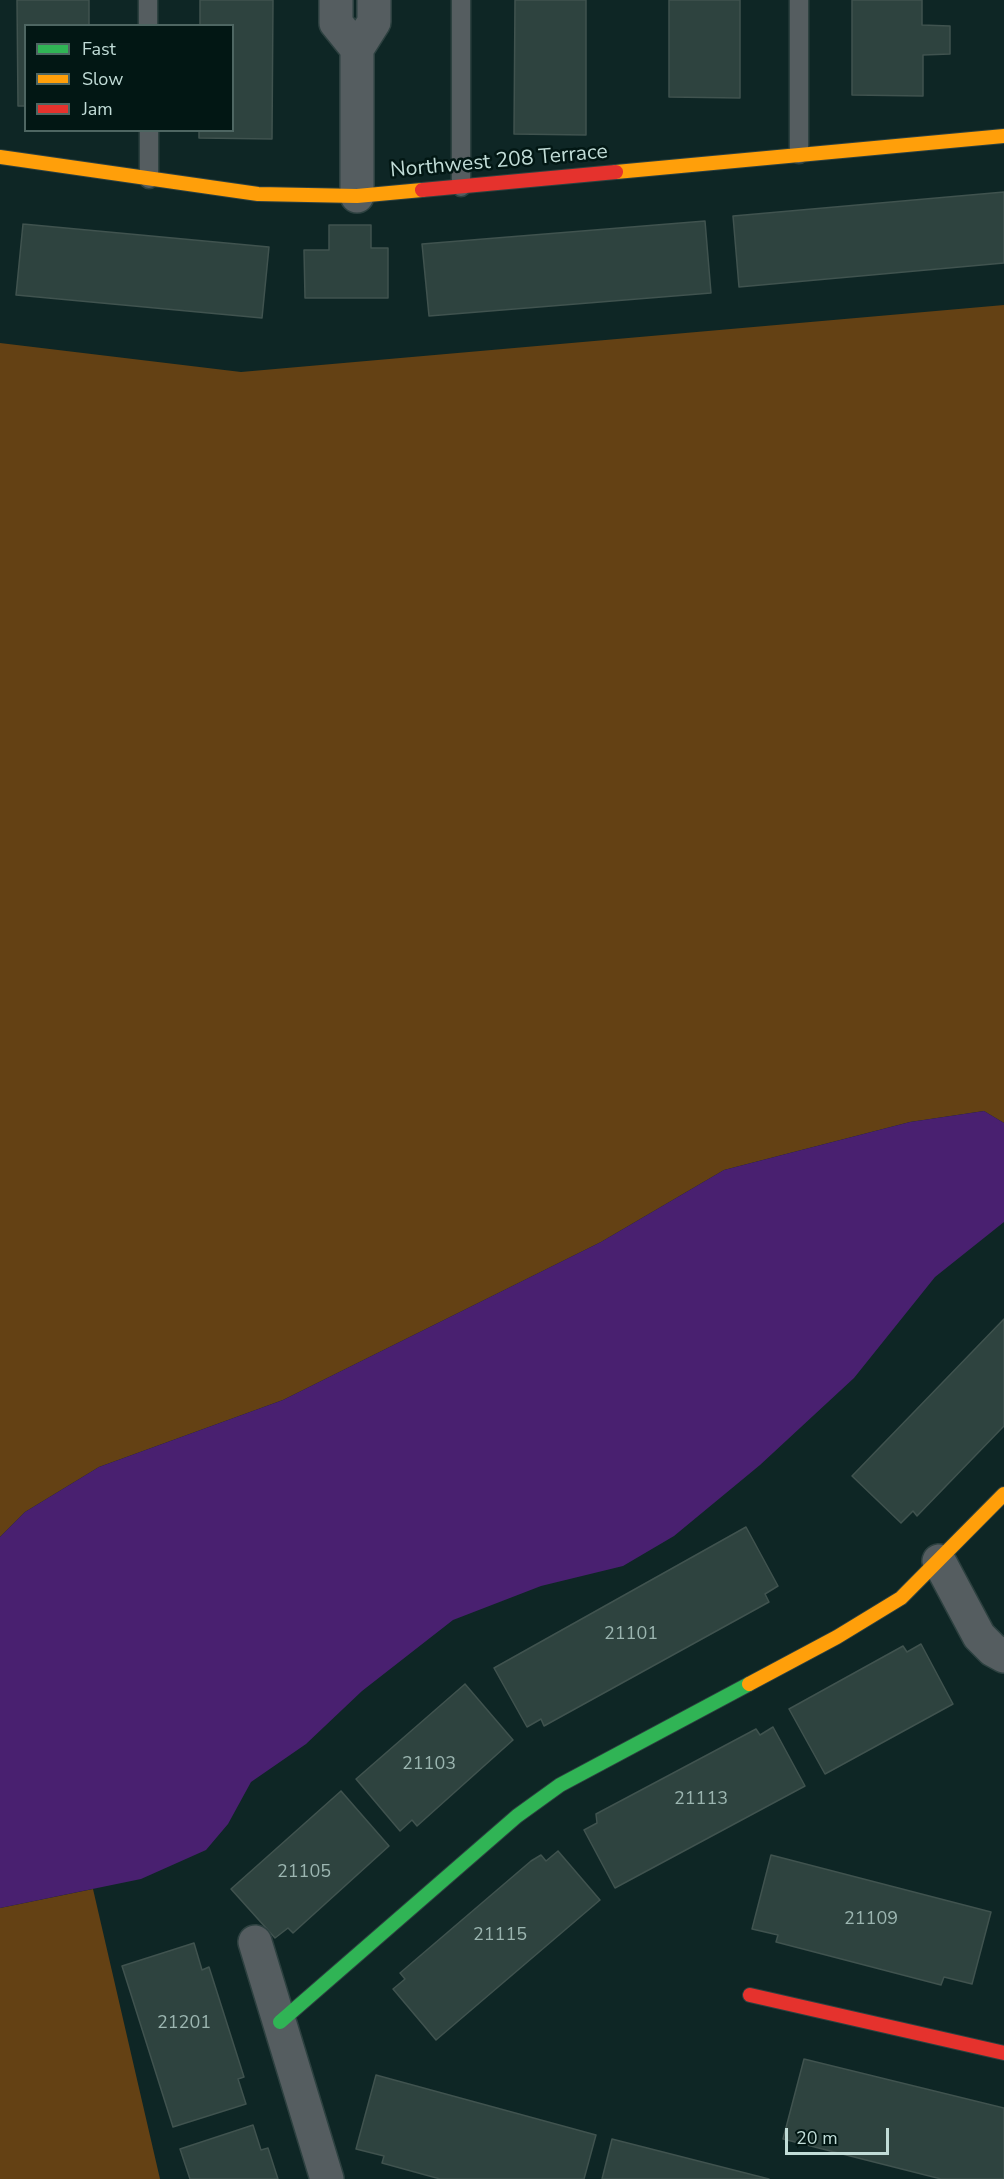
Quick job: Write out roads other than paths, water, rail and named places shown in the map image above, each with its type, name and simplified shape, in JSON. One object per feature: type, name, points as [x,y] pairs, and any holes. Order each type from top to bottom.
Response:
[{"type":"street","points":[[336,0],[336,23],[357,49]]},
{"type":"street","points":[[357,196],[357,49],[374,22],[374,0]]},
{"type":"street","name":"Northwest 208 Terrace","points":[[0,157],[258,194],[357,196],[1004,136]]},
{"type":"street","points":[[280,2022],[517,1816],[560,1785],[837,1637],[901,1598],[1004,1494]]},
{"type":"street","points":[[939,1561],[978,1635],[993,1650],[1004,1656]]},
{"type":"street","points":[[255,1942],[327,2179]]},
{"type":"street","points":[[750,1995],[1004,2053]]},
{"type":"lane","points":[[148,0],[148,24]]},
{"type":"lane","points":[[461,0],[461,187]]},
{"type":"lane","points":[[799,0],[799,154]]},
{"type":"lane","points":[[148,132],[149,179]]}]
